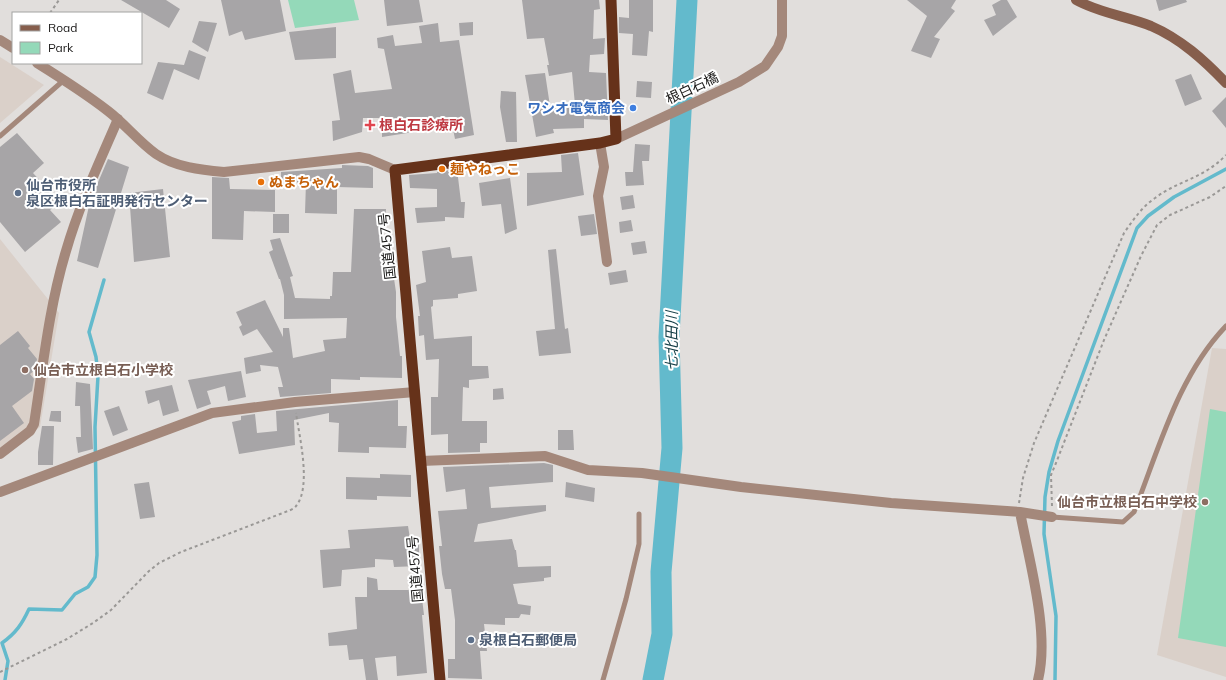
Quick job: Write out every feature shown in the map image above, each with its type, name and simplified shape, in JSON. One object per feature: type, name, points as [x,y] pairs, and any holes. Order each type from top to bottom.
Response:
[{"type":"highway","points":[[395,170],[600,143],[616,139],[611,0]]},
{"type":"highway","name":"国道457号","points":[[395,170],[440,680]]},
{"type":"main road","points":[[1076,0],[1086,6],[1150,26],[1168,34],[1201,58],[1226,83]]},
{"type":"street","name":"根白石橋","points":[[616,139],[739,82],[765,66],[778,47],[783,25],[782,0]]},
{"type":"street","points":[[0,40],[12,47]]},
{"type":"street","points":[[38,64],[64,80],[118,119],[157,154],[179,164],[201,170],[224,172],[359,157],[369,159],[395,170]]},
{"type":"street","points":[[0,454],[30,431],[34,424],[53,303],[65,252],[78,214],[118,119]]},
{"type":"street","points":[[600,143],[604,167],[598,196],[607,262]]},
{"type":"street","points":[[0,492],[212,413],[295,402],[415,392]]},
{"type":"street","points":[[420,461],[545,456],[588,470],[642,473],[741,487],[891,503],[1023,512],[1050,517]]},
{"type":"street","points":[[1023,512],[1042,642],[1038,680]]},
{"type":"lane","points":[[0,136],[64,80]]},
{"type":"lane","points":[[1050,517],[1123,522],[1134,512],[1176,404],[1194,369],[1226,326]]},
{"type":"lane","points":[[603,680],[626,599],[639,544],[639,514]]},
{"type":"path","points":[[51,12],[58,0]]},
{"type":"path","points":[[1023,512],[1019,499],[1023,478],[1034,443],[1124,233],[1134,218],[1154,198],[1166,190],[1206,173],[1226,155]]},
{"type":"path","points":[[1050,517],[1052,475],[1056,463],[1104,340],[1150,237],[1157,225],[1170,215],[1210,197],[1226,186]]},
{"type":"path","points":[[0,672],[13,664],[67,639],[93,623],[111,610],[149,571],[160,563],[181,552],[288,511],[296,506],[302,491],[304,474],[295,402]]},
{"type":"shaded area","points":[[0,57],[44,85],[0,123]]},
{"type":"shaded area","name":"仙台市立根白石小学校","points":[[0,239],[59,313],[40,427],[0,457]]},
{"type":"shaded area","name":"仙台市立根白石中学校","points":[[1212,348],[1226,349],[1226,677],[1157,655]]},
{"type":"green space","points":[[288,0],[354,0],[359,20],[295,28]]},
{"type":"green space","points":[[1210,409],[1226,412],[1226,647],[1178,638]]},
{"type":"building","points":[[121,0],[166,0],[180,9],[169,28]]},
{"type":"building","points":[[221,0],[280,0],[286,31],[245,40],[242,31],[229,36]]},
{"type":"building","points":[[384,0],[419,0],[423,22],[387,26]]},
{"type":"building","points":[[522,0],[599,0],[600,9],[594,10],[593,39],[605,38],[604,54],[590,55],[589,72],[606,73],[608,120],[584,119],[584,128],[553,129],[554,133],[536,137],[525,75],[545,73],[550,106],[575,105],[572,72],[549,76],[547,65],[549,65],[544,38],[527,39]]},
{"type":"building","points":[[629,0],[653,0],[653,32],[649,31],[647,56],[632,55],[633,34],[619,33],[619,17],[629,18]]},
{"type":"building","points":[[907,0],[956,0],[951,8],[955,11],[934,37],[940,39],[931,58],[911,51],[927,16]]},
{"type":"building","points":[[1001,0],[1007,0],[1017,17],[993,36],[984,20],[996,15],[992,5]]},
{"type":"building","points":[[1156,0],[1186,0],[1187,2],[1159,11]]},
{"type":"building","points":[[199,21],[217,23],[208,52],[192,42]]},
{"type":"building","points":[[473,22],[473,35],[460,36],[459,23]]},
{"type":"building","points":[[438,23],[440,42],[459,40],[474,135],[455,139],[451,119],[419,122],[420,131],[382,137],[382,118],[363,118],[362,132],[333,141],[332,121],[340,120],[333,74],[351,70],[355,93],[392,89],[384,49],[378,48],[377,38],[393,35],[395,46],[422,43],[419,26]]},
{"type":"building","points":[[336,27],[336,58],[295,60],[289,32]]},
{"type":"building","points":[[189,50],[206,57],[199,80],[174,69],[163,100],[147,93],[158,62],[184,65]]},
{"type":"building","points":[[1191,74],[1202,99],[1185,106],[1175,80]]},
{"type":"building","points":[[637,81],[652,82],[651,98],[636,97]]},
{"type":"building","points":[[501,91],[516,92],[517,142],[506,142],[500,107]]},
{"type":"building","points":[[1226,97],[1226,128],[1212,111]]},
{"type":"building","points":[[17,133],[44,163],[33,173],[60,202],[50,210],[61,222],[25,252],[0,222],[0,147]]},
{"type":"building","points":[[635,144],[650,145],[649,161],[642,161],[644,185],[626,186],[625,172],[633,172]]},
{"type":"building","points":[[578,153],[584,195],[527,206],[527,173],[562,172],[561,155]]},
{"type":"building","points":[[108,159],[129,167],[98,268],[77,261],[90,201]]},
{"type":"building","points":[[342,165],[368,166],[373,168],[373,188],[337,187],[337,214],[305,213],[306,182],[281,184],[281,172],[342,168]]},
{"type":"building","points":[[457,169],[461,202],[465,202],[464,218],[445,217],[445,221],[417,223],[415,208],[437,207],[437,189],[410,188],[409,175],[437,173]]},
{"type":"building","points":[[212,177],[229,178],[230,189],[275,190],[275,212],[244,211],[243,240],[212,239]]},
{"type":"building","points":[[510,178],[517,229],[505,234],[501,204],[482,206],[479,183]]},
{"type":"building","points":[[163,189],[170,257],[134,262],[129,193]]},
{"type":"building","points":[[633,195],[635,208],[622,210],[620,197]]},
{"type":"building","points":[[354,209],[386,209],[385,231],[383,231],[382,273],[393,272],[396,292],[396,317],[400,356],[402,356],[402,378],[360,377],[360,380],[331,379],[331,393],[280,397],[278,387],[283,387],[278,367],[260,365],[261,371],[246,374],[244,358],[273,352],[257,329],[243,336],[239,327],[242,325],[236,312],[265,300],[283,337],[283,328],[289,328],[293,358],[325,351],[323,340],[346,338],[347,318],[284,319],[284,295],[280,279],[269,252],[273,250],[270,240],[280,238],[293,276],[290,277],[295,298],[330,299],[330,296],[332,296],[333,272],[351,272]]},
{"type":"building","points":[[273,214],[289,214],[289,233],[273,233]]},
{"type":"building","points":[[594,214],[597,234],[581,236],[578,216]]},
{"type":"building","points":[[631,220],[633,231],[620,233],[619,222]]},
{"type":"building","points":[[645,241],[647,253],[633,255],[631,243]]},
{"type":"building","points":[[450,247],[452,258],[472,256],[477,291],[458,294],[458,298],[433,300],[433,306],[431,307],[434,339],[472,336],[472,366],[488,366],[489,378],[469,380],[469,388],[463,387],[462,421],[487,421],[487,443],[480,443],[480,452],[448,453],[448,434],[431,435],[431,397],[438,397],[439,359],[426,360],[424,335],[419,336],[418,316],[420,316],[416,285],[426,282],[422,251]]},
{"type":"building","points":[[556,249],[565,329],[568,328],[571,353],[539,356],[536,331],[555,329],[548,250]]},
{"type":"building","points":[[626,270],[628,282],[610,285],[608,273]]},
{"type":"building","points":[[18,331],[30,346],[28,348],[37,359],[35,370],[30,374],[34,379],[32,391],[12,406],[24,423],[0,441],[0,345]]},
{"type":"building","points":[[241,371],[246,397],[228,401],[225,386],[207,391],[211,404],[197,409],[188,380]]},
{"type":"building","points":[[76,382],[90,384],[93,449],[78,453],[76,437],[81,437],[80,406],[75,406]]},
{"type":"building","points":[[172,385],[179,411],[163,416],[159,400],[148,404],[145,391]]},
{"type":"building","points":[[503,388],[504,399],[493,400],[493,389]]},
{"type":"building","points":[[398,400],[398,426],[407,426],[406,448],[369,447],[369,453],[338,452],[339,423],[329,422],[329,413],[294,420],[295,445],[239,454],[232,422],[241,420],[241,416],[255,414],[257,433],[277,431],[276,411]]},
{"type":"building","points":[[119,406],[128,430],[113,436],[104,411]]},
{"type":"building","points":[[51,411],[61,411],[61,422],[49,421]]},
{"type":"building","points":[[42,426],[54,426],[53,465],[38,465],[38,452]]},
{"type":"building","points":[[558,430],[573,430],[574,450],[558,450]]},
{"type":"building","points":[[544,463],[553,465],[553,482],[489,487],[491,508],[546,505],[546,511],[478,524],[474,542],[512,539],[516,550],[518,567],[551,566],[551,577],[544,578],[544,581],[513,584],[518,604],[531,606],[530,615],[521,614],[519,618],[505,618],[505,625],[484,624],[487,651],[480,651],[482,679],[448,678],[448,659],[455,659],[455,620],[451,589],[445,589],[442,574],[439,546],[442,546],[438,511],[467,509],[465,489],[446,492],[443,467]]},
{"type":"building","points":[[380,474],[411,475],[411,497],[377,496],[377,500],[346,499],[346,477],[380,478]]},
{"type":"building","points":[[149,482],[155,517],[140,519],[134,484]]},
{"type":"building","points":[[566,482],[595,488],[594,502],[565,497]]},
{"type":"building","points":[[408,526],[411,545],[419,544],[419,566],[394,567],[393,560],[375,559],[375,567],[342,570],[341,586],[323,588],[320,550],[350,548],[348,530]]},
{"type":"building","points":[[367,577],[377,579],[378,590],[421,590],[427,673],[397,676],[396,656],[375,658],[378,680],[366,680],[363,659],[349,660],[347,645],[329,646],[328,633],[357,629],[355,597],[367,597]]},
{"type":"waterway","name":"七北田川","points":[[653,680],[662,634],[661,572],[672,448],[669,337],[687,0]]},
{"type":"waterway","points":[[1055,680],[1056,616],[1044,534],[1045,497],[1049,472],[1058,441],[1137,228],[1148,216],[1174,197],[1226,169]]},
{"type":"waterway","points":[[5,680],[8,661],[2,643],[18,628],[29,609],[62,610],[75,594],[88,587],[95,577],[97,555],[95,427],[98,376],[96,357],[89,332],[104,280]]},
{"type":"place","name":"ワシオ電気商会","points":[[633,108]]},
{"type":"place","name":"根白石診療所","points":[[370,125]]},
{"type":"place","name":"麺やねっこ","points":[[442,169]]},
{"type":"place","name":"ぬまちゃん","points":[[261,182]]},
{"type":"place","name":"仙台市役所 泉区根白石証明発行センター","points":[[18,193]]},
{"type":"place","name":"仙台市立根白石小学校","points":[[25,370]]},
{"type":"place","name":"仙台市立根白石中学校","points":[[1205,502]]},
{"type":"place","name":"泉根白石郵便局","points":[[471,640]]}]
